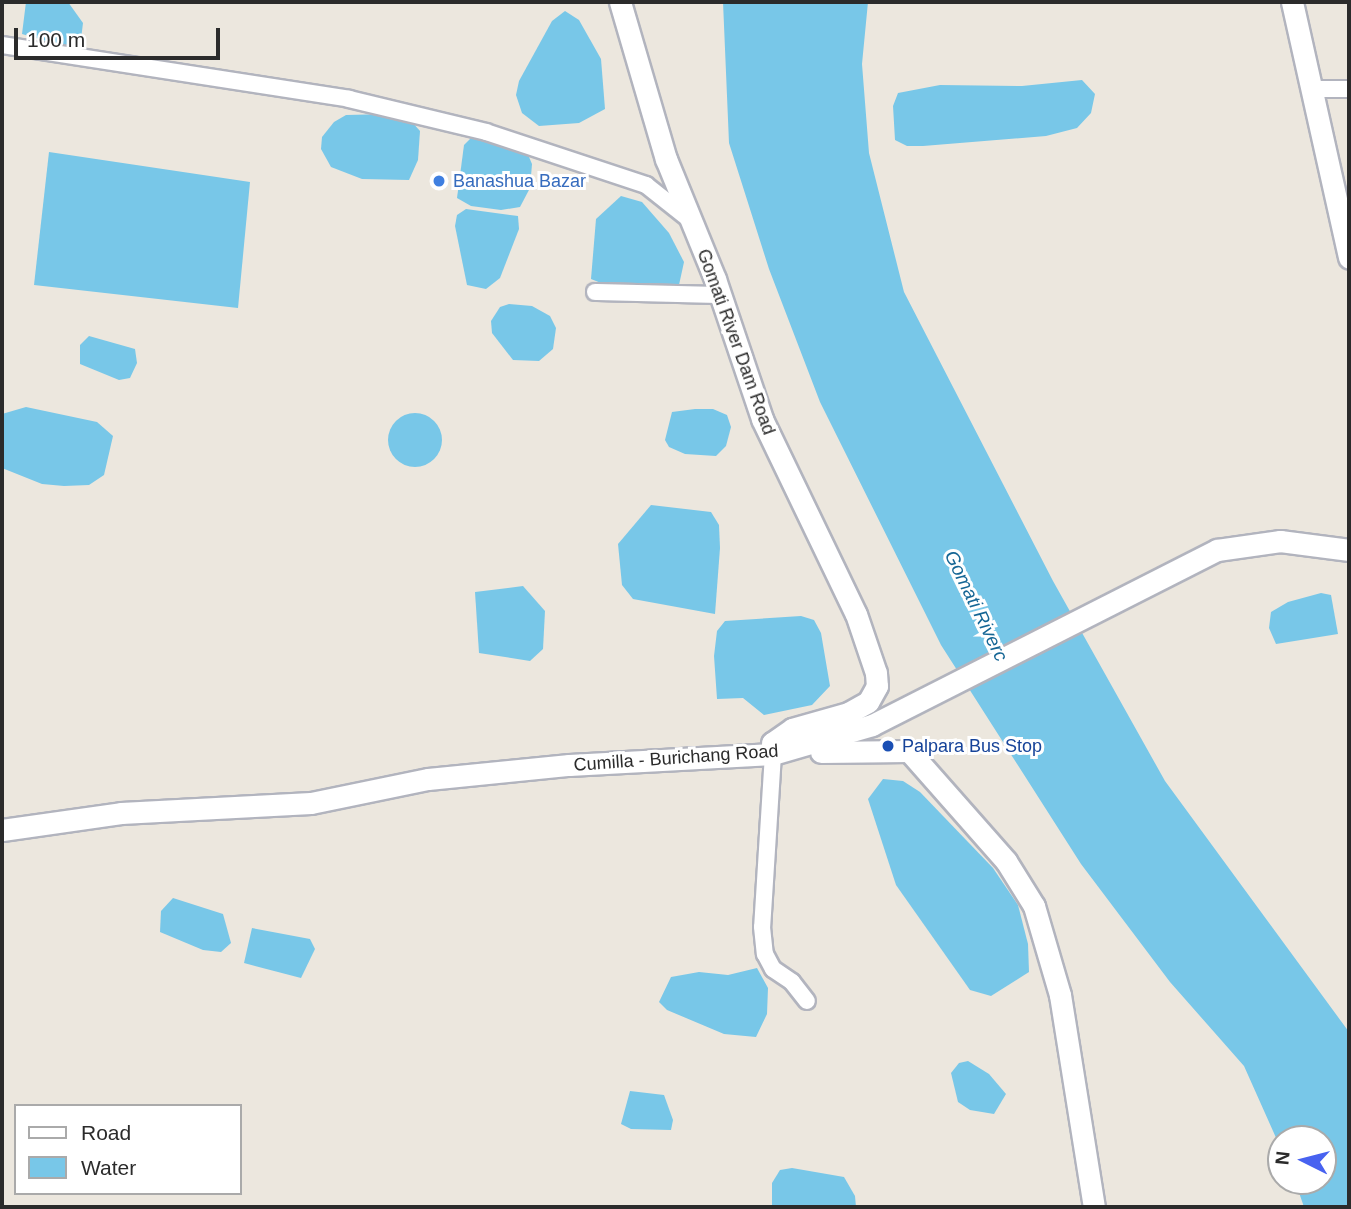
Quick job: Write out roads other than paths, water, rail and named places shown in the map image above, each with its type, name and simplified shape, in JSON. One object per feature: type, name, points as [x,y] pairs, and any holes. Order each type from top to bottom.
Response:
[{"type":"main road","name":"Gomati River Dam Road","points":[[620,2],[666,159],[720,295],[762,419],[856,614],[876,673],[877,686],[868,702],[848,713],[792,729],[772,743],[773,754]]},
{"type":"main road","points":[[1292,2],[1349,258]]},
{"type":"main road","name":"Cumilla - Burichang Road","points":[[2,830],[121,813],[311,803],[428,779],[569,765],[773,754],[858,732],[1181,565],[1249,543],[1280,541],[1349,550]]},
{"type":"main road","points":[[773,754],[909,751],[1006,861],[1034,906],[1060,995],[1094,1207]]},
{"type":"street","points":[[2,45],[349,99],[486,132],[646,185],[690,220]]},
{"type":"street","points":[[1310,89],[1349,89]]},
{"type":"street","points":[[595,292],[720,295]]},
{"type":"street","points":[[773,754],[762,927],[765,954],[773,969],[792,982],[807,1001]]},
{"type":"water","points":[[26,2],[68,2],[83,23],[81,39],[70,48],[22,34]]},
{"type":"water","name":"Gomati Riverc","points":[[723,2],[868,2],[862,64],[869,153],[904,292],[1053,581],[1165,781],[1349,1032],[1349,1207],[1304,1207],[1300,1195],[1337,1195],[1337,1125],[1270,1125],[1244,1066],[1170,982],[1081,864],[941,645],[820,402],[769,269],[729,143]]},
{"type":"water","points":[[565,11],[579,20],[601,59],[605,109],[579,123],[539,126],[522,113],[516,95],[519,81],[552,21]]},
{"type":"water","points":[[1082,80],[1095,94],[1091,113],[1077,128],[1046,136],[923,146],[907,146],[895,140],[893,106],[898,93],[940,85],[1022,86]]},
{"type":"water","points":[[389,114],[412,122],[420,131],[418,160],[409,180],[362,179],[331,167],[321,149],[322,137],[334,122],[346,115]]},
{"type":"water","points":[[473,136],[526,150],[532,164],[530,188],[520,207],[501,210],[471,206],[457,198],[464,145]]},
{"type":"water","points":[[49,152],[250,182],[238,308],[34,285]]},
{"type":"water","points":[[621,196],[642,202],[669,233],[684,262],[679,285],[621,291],[591,279],[596,219]]},
{"type":"water","points":[[466,209],[518,216],[519,229],[500,278],[486,289],[467,285],[455,226],[457,215]]},
{"type":"water","points":[[509,304],[532,306],[550,316],[556,328],[553,349],[539,361],[513,360],[492,333],[491,321],[500,307]]},
{"type":"water","points":[[89,336],[135,349],[137,363],[130,378],[119,380],[80,364],[80,345]]},
{"type":"water","points":[[26,407],[97,422],[113,436],[104,475],[89,485],[64,486],[42,484],[2,468],[2,414]]},
{"type":"water","points":[[713,409],[727,415],[731,427],[726,446],[716,456],[685,454],[669,447],[665,440],[672,412]]},
{"type":"water","points":[[420,413],[430,417],[438,425],[442,440],[438,455],[430,463],[410,467],[400,463],[392,455],[388,435],[392,425],[400,417]]},
{"type":"water","points":[[651,505],[711,512],[719,525],[715,614],[633,599],[622,585],[618,544]]},
{"type":"water","points":[[523,586],[545,611],[543,649],[530,661],[479,653],[475,592]]},
{"type":"water","points":[[1321,593],[1331,595],[1338,634],[1276,644],[1269,628],[1271,612],[1288,602]]},
{"type":"water","points":[[801,616],[814,620],[821,633],[830,686],[812,705],[764,715],[743,698],[717,699],[714,656],[717,631],[725,621]]},
{"type":"water","points":[[883,779],[903,781],[920,792],[993,868],[1018,905],[1028,944],[1029,972],[991,996],[970,990],[896,885],[868,799]]},
{"type":"water","points":[[173,898],[223,914],[231,943],[221,952],[203,950],[160,932],[161,911]]},
{"type":"water","points":[[252,928],[310,939],[315,949],[301,978],[244,963]]},
{"type":"water","points":[[757,968],[768,988],[767,1014],[756,1037],[724,1034],[667,1010],[659,1002],[671,977],[699,972],[728,975]]},
{"type":"water","points":[[968,1061],[989,1074],[1006,1094],[994,1114],[970,1110],[958,1102],[951,1073],[959,1063]]},
{"type":"water","points":[[630,1091],[664,1095],[673,1120],[671,1130],[631,1129],[621,1124]]},
{"type":"water","points":[[792,1168],[844,1177],[855,1196],[856,1207],[772,1207],[772,1183],[780,1170]]},
{"type":"place","name":"Banashua Bazar","points":[[439,181]]},
{"type":"place","name":"Palpara Bus Stop","points":[[888,746]]}]
